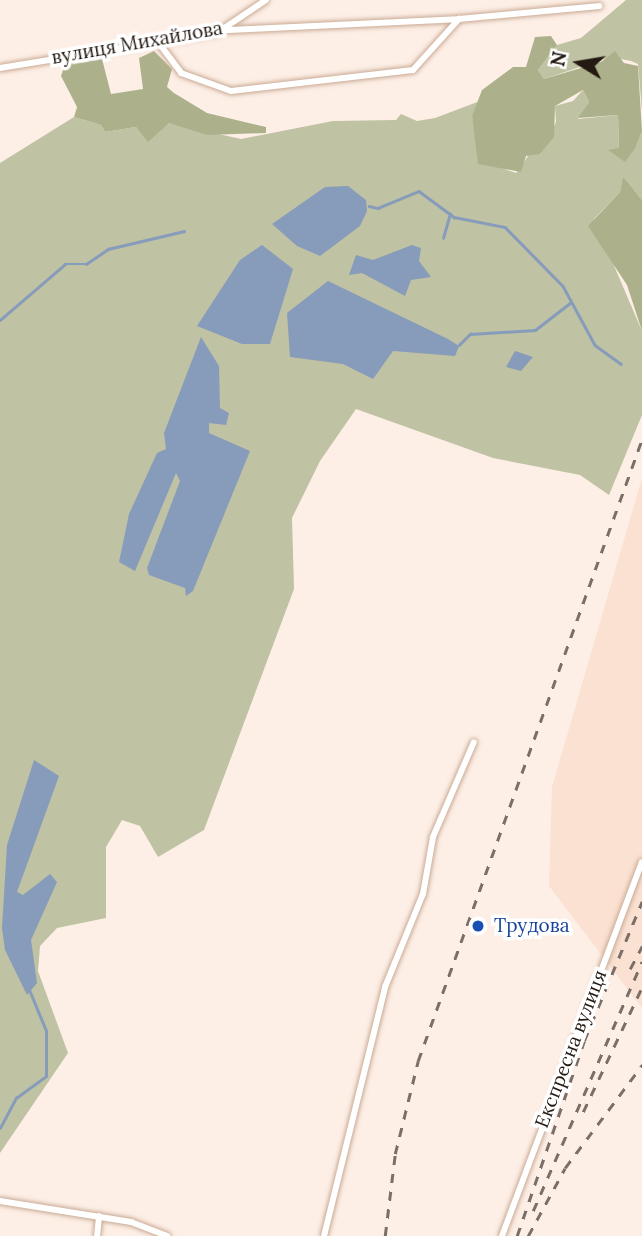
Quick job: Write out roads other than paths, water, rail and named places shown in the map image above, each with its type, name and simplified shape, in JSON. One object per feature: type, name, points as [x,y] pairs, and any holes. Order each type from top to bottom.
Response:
[{"type":"street","name":"вулиця Михайлова","points":[[0,68],[225,30],[266,0]]},
{"type":"street","points":[[225,30],[459,19],[599,6]]},
{"type":"street","points":[[158,42],[181,73],[231,91],[413,70],[459,19]]},
{"type":"street","points":[[324,1236],[385,987],[423,894],[433,837],[474,742]]},
{"type":"street","name":"Експресна вулиця","points":[[502,1236],[642,862]]},
{"type":"street","points":[[0,1201],[99,1216],[167,1236]]},
{"type":"street","points":[[97,1236],[99,1216]]},
{"type":"water","points":[[348,186],[366,200],[367,211],[360,226],[320,256],[297,246],[272,224],[325,187]]},
{"type":"water","points":[[262,245],[293,269],[270,344],[242,344],[197,326],[240,260]]},
{"type":"water","points":[[412,245],[421,248],[419,261],[431,277],[411,280],[405,296],[362,273],[349,275],[356,255],[373,260]]},
{"type":"water","points":[[328,281],[448,339],[459,346],[455,356],[393,351],[373,379],[343,364],[290,357],[287,313]]},
{"type":"water","points":[[201,337],[219,366],[220,408],[229,413],[226,425],[209,423],[209,433],[250,451],[193,591],[186,596],[185,588],[149,575],[147,568],[180,481],[176,473],[135,571],[119,562],[129,514],[157,453],[166,449],[164,433]]},
{"type":"water","points":[[515,351],[533,357],[521,371],[506,367]]},
{"type":"water","points":[[34,760],[59,776],[17,892],[23,895],[50,874],[57,882],[31,940],[37,983],[27,995],[5,950],[2,928],[7,845]]},
{"type":"waterway","points":[[369,206],[378,208],[419,191],[454,217],[505,227],[563,286],[595,345],[621,364]]},
{"type":"waterway","points":[[443,238],[450,214]]},
{"type":"waterway","points":[[0,320],[65,264],[86,264],[108,249],[184,231]]},
{"type":"waterway","points":[[459,345],[470,334],[535,330],[570,303]]},
{"type":"waterway","points":[[0,1128],[16,1098],[46,1076],[46,1031],[29,990]]},
{"type":"railway","points":[[385,1236],[395,1154],[418,1061],[642,439]]},
{"type":"railway","points":[[517,1236],[584,1041],[642,902]]},
{"type":"railway","points":[[630,969],[642,946]]},
{"type":"railway","points":[[533,1211],[642,962]]},
{"type":"railway","points":[[583,1112],[642,987]]},
{"type":"railway","points":[[528,1236],[565,1168],[642,1065]]},
{"type":"place","name":"Трудова","points":[[478,926]]}]
